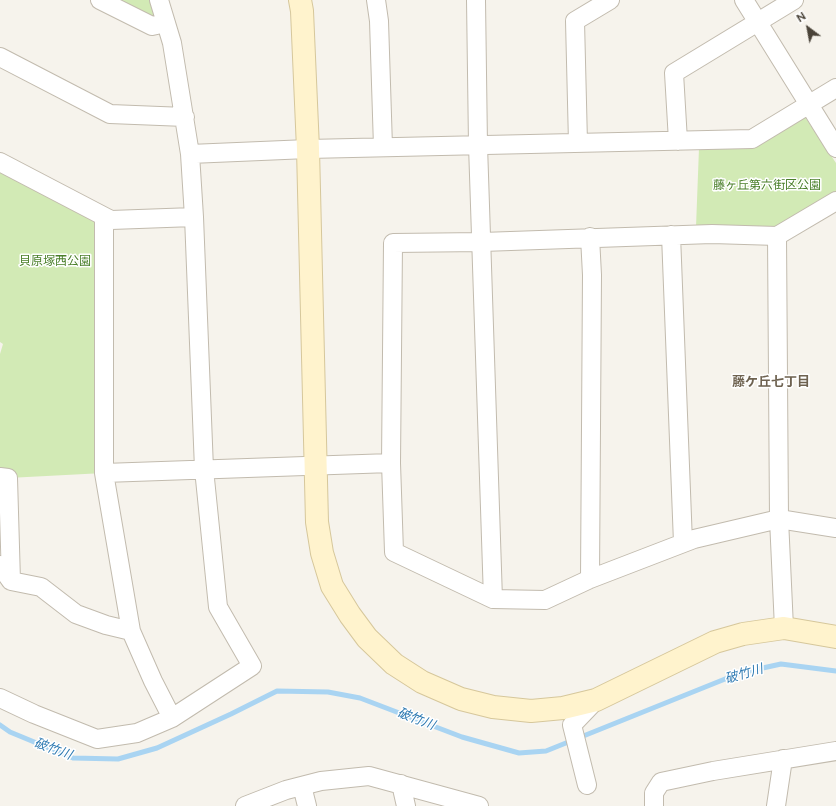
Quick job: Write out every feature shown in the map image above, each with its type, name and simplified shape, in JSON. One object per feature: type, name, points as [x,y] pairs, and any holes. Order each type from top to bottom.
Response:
[{"type":"street","points":[[100,0],[152,26],[166,23]]},
{"type":"street","points":[[0,698],[34,714],[97,738],[137,733],[172,718],[252,666],[218,607],[204,469],[190,154],[172,43],[159,0]]},
{"type":"street","points":[[300,0],[302,11],[308,149],[317,522],[322,553],[332,586],[350,615],[367,638],[394,664],[422,682],[461,699],[493,707],[531,711],[563,708],[596,700],[715,642],[743,634],[784,628],[836,637]]},
{"type":"street","points":[[376,0],[379,21],[383,147]]},
{"type":"street","points":[[476,0],[478,144],[493,599]]},
{"type":"street","points":[[578,143],[575,21],[610,0]]},
{"type":"street","points":[[744,0],[836,148]]},
{"type":"street","points":[[678,141],[674,73],[794,0]]},
{"type":"street","points":[[0,57],[110,114],[185,117]]},
{"type":"street","points":[[190,154],[478,144],[752,139],[836,88]]},
{"type":"street","points":[[0,162],[111,220],[194,217]]},
{"type":"street","points":[[836,201],[777,236],[712,234],[590,237],[482,242],[394,243],[391,463],[394,552],[493,599],[545,600],[590,579],[694,538],[779,519],[836,528]]},
{"type":"street","points":[[104,217],[104,473],[131,631],[153,681],[172,718]]},
{"type":"street","points":[[671,235],[683,543]]},
{"type":"street","points":[[777,236],[779,519],[784,628]]},
{"type":"street","points":[[590,237],[592,275],[590,579]]},
{"type":"street","points":[[104,473],[391,463]]},
{"type":"street","points":[[0,477],[8,478],[12,580]]},
{"type":"street","points":[[0,565],[12,580],[41,587],[76,614],[106,625],[131,631]]},
{"type":"street","points":[[587,785],[572,725],[596,700]]},
{"type":"street","points":[[654,806],[654,793],[661,782],[713,771],[836,751]]},
{"type":"street","points":[[776,806],[783,759]]},
{"type":"street","points":[[245,806],[286,790],[321,781],[369,776],[479,806]]},
{"type":"street","points":[[401,784],[406,806]]},
{"type":"street","points":[[302,786],[307,806]]},
{"type":"green space","points":[[100,0],[159,0],[166,23]]},
{"type":"green space","name":"藤ヶ丘第六街区公園","points":[[805,117],[836,163],[836,193],[779,229],[696,227],[699,148]]},
{"type":"green space","name":"貝原塚西公園","points":[[0,161],[111,220],[104,473],[8,478],[0,477],[0,354],[3,344],[0,342]]},
{"type":"waterway","name":"破竹川","points":[[0,725],[10,732],[73,758],[118,759],[157,748],[277,691],[328,692],[360,698],[462,737],[519,753],[546,751],[740,673],[781,664],[836,671]]},
{"type":"district","name":"藤ケ丘七丁目","points":[[771,382]]}]
